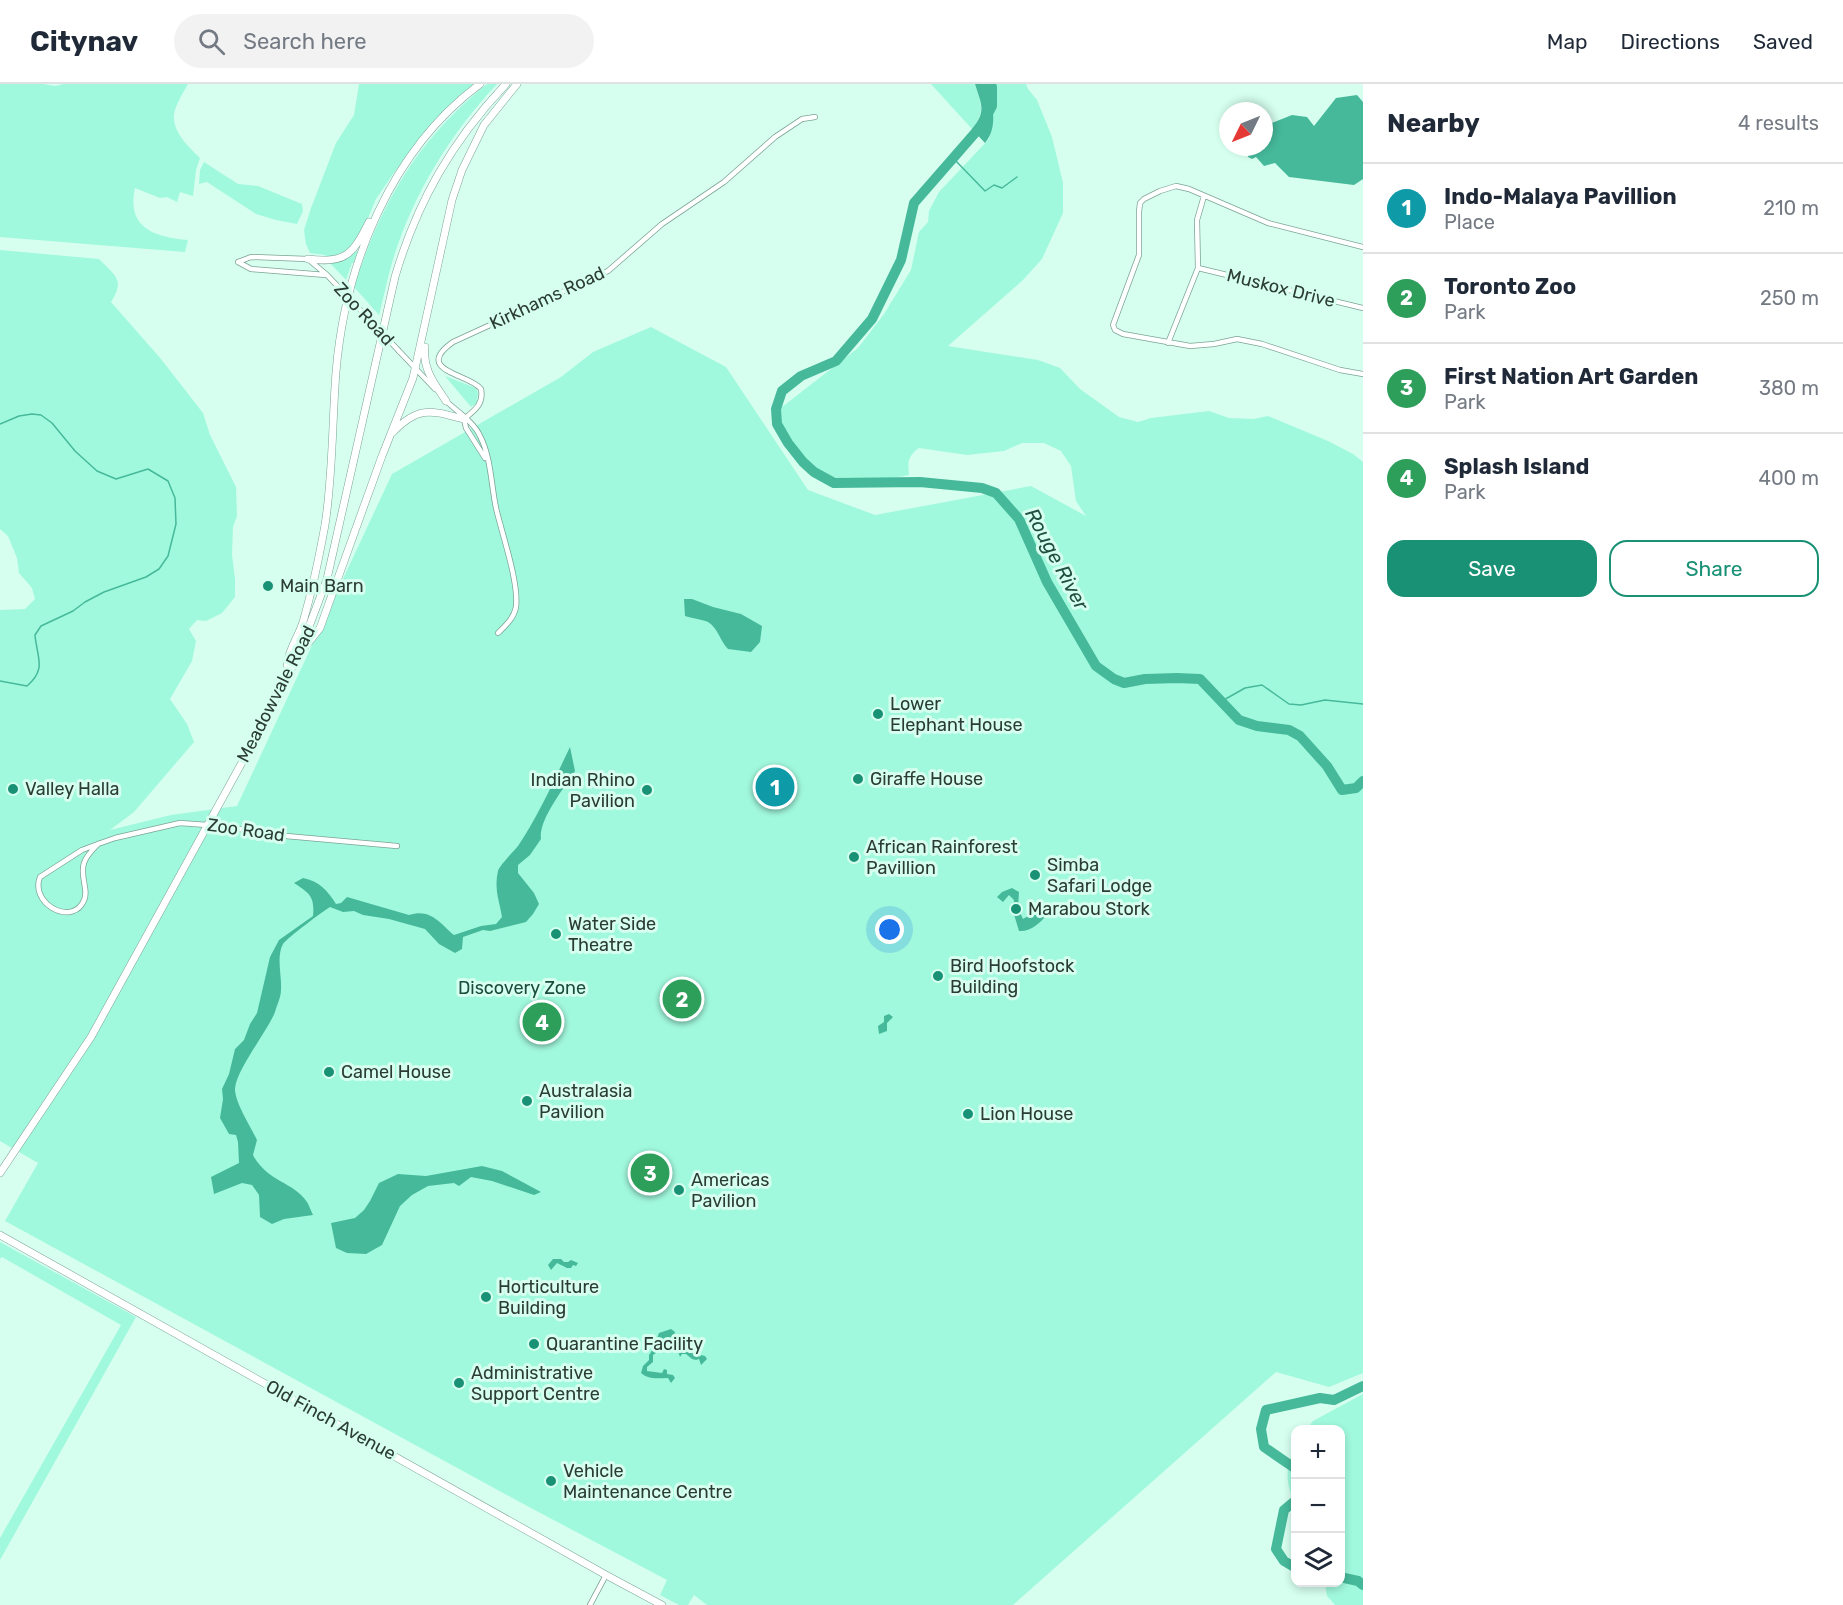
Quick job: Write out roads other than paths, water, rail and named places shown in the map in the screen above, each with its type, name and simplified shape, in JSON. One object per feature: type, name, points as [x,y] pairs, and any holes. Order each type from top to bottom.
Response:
[{"type":"main road","points":[[308,259],[324,261],[342,258],[356,247],[386,194],[423,140],[443,117],[480,84]]},
{"type":"main road","name":"Meadowvale Road","points":[[0,1173],[91,1037],[298,656],[327,579],[390,300],[406,242],[420,207],[448,157],[478,116],[506,84]]},
{"type":"main road","points":[[298,656],[320,628],[416,369],[452,200],[462,171],[484,125],[517,84]]},
{"type":"main road","points":[[287,677],[288,660],[303,622],[328,507],[332,472],[336,370],[343,318],[359,261],[386,194]]},
{"type":"main road","points":[[429,309],[425,365],[446,401]]},
{"type":"main road","points":[[392,433],[407,419],[428,411],[464,419]]},
{"type":"main road","name":"Old Finch Avenue","points":[[0,1234],[662,1605]]},
{"type":"street","name":"Kirkhams Road","points":[[464,419],[483,399],[481,389],[471,380],[453,375],[443,368],[440,355],[444,349],[453,342],[608,271],[662,224],[724,182],[775,137],[802,119],[815,117]]},
{"type":"street","points":[[1363,247],[1268,223],[1189,189],[1176,186],[1160,191],[1140,203],[1138,212],[1139,255],[1113,325],[1115,330],[1123,334],[1190,346],[1237,339],[1262,344],[1340,370],[1363,374]]},
{"type":"street","points":[[1168,343],[1198,268],[1197,220],[1204,196]]},
{"type":"street","name":"Zoo Road","points":[[308,259],[251,257],[238,262],[251,269],[327,275],[464,419],[466,429],[488,461],[496,507],[516,589],[516,609],[498,633]]},
{"type":"street","points":[[308,259],[327,275]]},
{"type":"street","name":"Muskox Drive","points":[[1198,268],[1363,308]]},
{"type":"street","name":"Zoo Road","points":[[98,844],[84,861],[82,871],[86,893],[83,904],[70,912],[49,906],[39,895],[37,888],[40,877],[82,850],[98,844],[115,838],[173,824],[188,823],[275,835],[397,846]]},
{"type":"street","points":[[590,1605],[606,1575]]},
{"type":"waterway","name":"Rouge River","points":[[991,84],[992,106],[982,125],[914,203],[901,260],[872,319],[836,361],[801,376],[782,391],[776,409],[777,424],[803,462],[814,472],[834,483],[920,482],[982,488],[996,493],[1019,519],[1047,582],[1096,666],[1124,683],[1145,679],[1200,679],[1239,720],[1257,726],[1289,730],[1300,736],[1327,766],[1342,790],[1356,788],[1363,781]]},
{"type":"waterway","points":[[954,159],[985,191],[994,185],[1002,188],[1017,177]]},
{"type":"waterway","points":[[0,424],[19,416],[41,415],[52,423],[75,451],[97,471],[116,479],[148,469],[168,481],[175,498],[176,524],[168,556],[159,569],[146,577],[104,592],[73,611],[41,626],[35,635],[39,668],[33,680],[27,686],[0,681]]},
{"type":"waterway","points":[[1222,701],[1245,688],[1262,685],[1289,704],[1301,705],[1325,700],[1363,704]]},
{"type":"waterway","name":"Rouge River","points":[[1291,1466],[1264,1447],[1261,1429],[1266,1410],[1320,1398],[1334,1400],[1363,1386]]},
{"type":"waterway","name":"Rouge River","points":[[1291,1504],[1284,1510],[1276,1549],[1284,1561],[1291,1565]]},
{"type":"waterway","name":"Rouge River","points":[[1345,1578],[1358,1581],[1363,1585]]},
{"type":"place","name":"Main Barn","points":[[268,586]]},
{"type":"place","name":"Lower Elephant House","points":[[878,714]]},
{"type":"place","name":"Giraffe House","points":[[858,779]]},
{"type":"place","name":"Indo-Malaya Pavillion","points":[[775,787]]},
{"type":"place","name":"Valley Halla","points":[[13,789]]},
{"type":"place","name":"Indian Rhino Pavilion","points":[[647,790]]},
{"type":"place","name":"African Rainforest Pavillion","points":[[854,857]]},
{"type":"place","name":"Simba Safari Lodge","points":[[1035,875]]},
{"type":"place","name":"Marabou Stork","points":[[1016,909]]},
{"type":"place","name":"Water Side Theatre","points":[[556,934]]},
{"type":"place","name":"Bird Hoofstock Building","points":[[938,976]]},
{"type":"place","name":"Toronto Zoo","points":[[682,999]]},
{"type":"place","name":"Splash Island","points":[[542,1022]]},
{"type":"place","name":"Camel House","points":[[329,1072]]},
{"type":"place","name":"Australasia Pavilion","points":[[527,1101]]},
{"type":"place","name":"Lion House","points":[[968,1114]]},
{"type":"place","name":"First Nation Art Garden","points":[[650,1173]]},
{"type":"place","name":"Americas Pavilion","points":[[679,1190]]},
{"type":"place","name":"Horticulture Building","points":[[486,1297]]},
{"type":"place","name":"Quarantine Facility","points":[[534,1344]]},
{"type":"place","name":"Administrative Support Centre","points":[[459,1383]]},
{"type":"place","name":"Vehicle Maintenance Centre","points":[[551,1481]]},
{"type":"park label","name":"Discovery Zone","points":[[522,988]]}]
